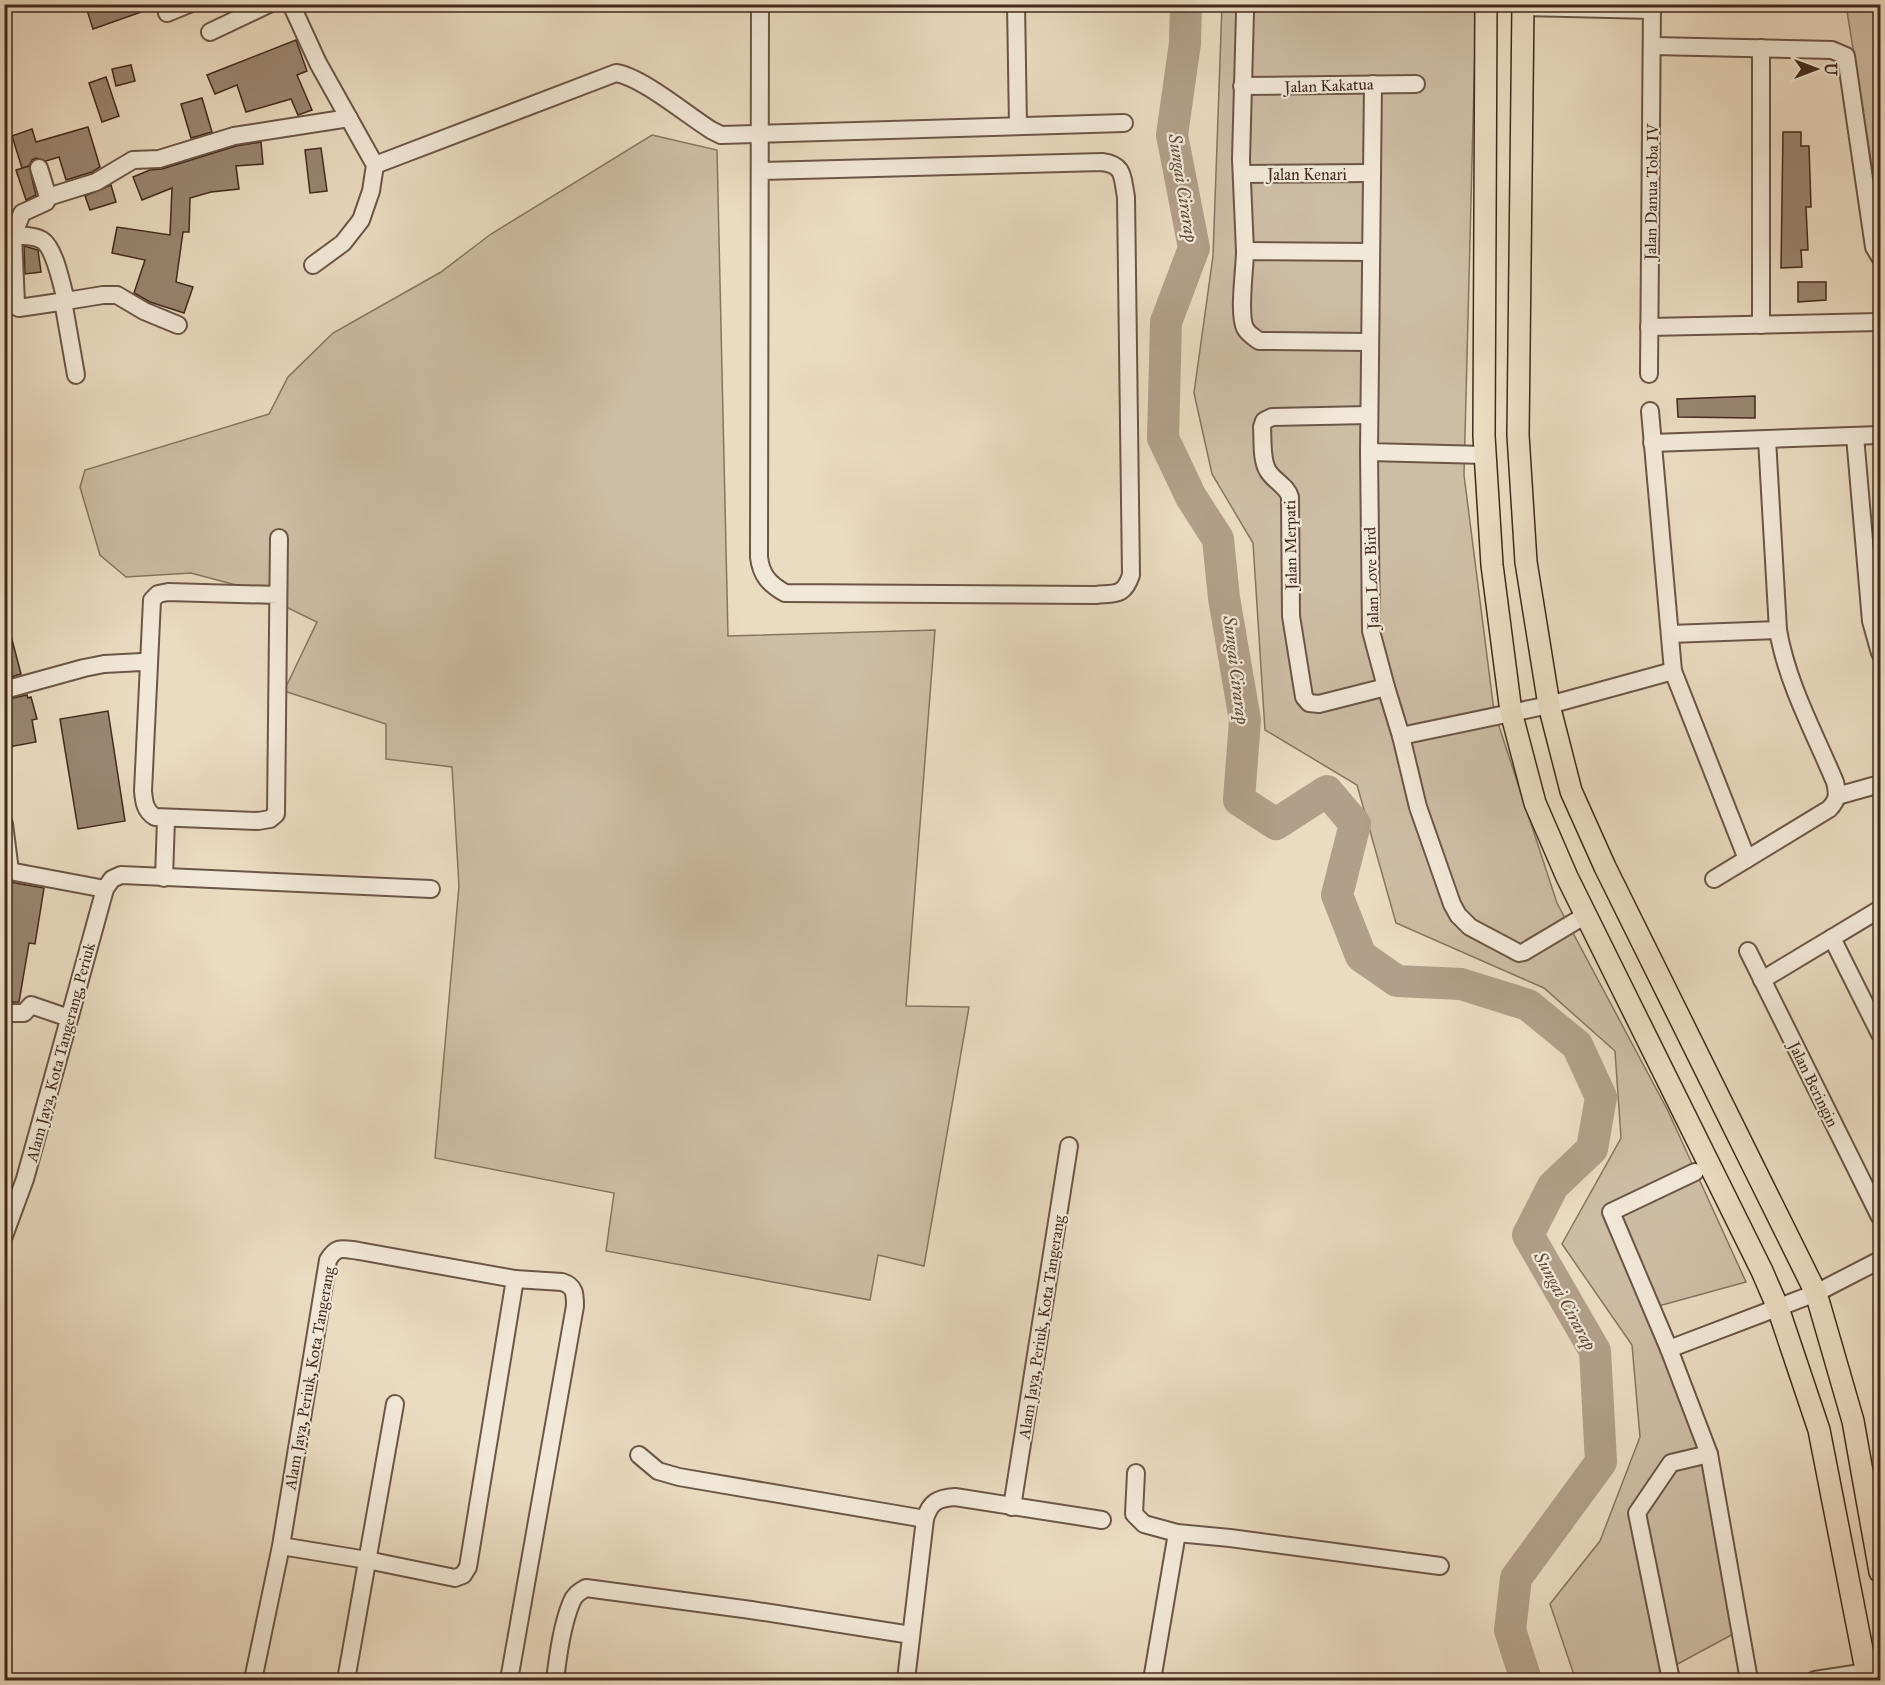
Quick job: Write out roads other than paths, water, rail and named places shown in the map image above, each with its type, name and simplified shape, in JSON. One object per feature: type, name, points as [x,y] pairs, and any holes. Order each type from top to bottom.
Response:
[{"type":"main road","points":[[1485,4],[1485,454],[1491,565],[1535,803],[1586,915],[1762,1271],[1782,1306],[1819,1430],[1868,1676]]},
{"type":"main road","points":[[1523,6],[1518,435],[1526,562],[1545,705],[1570,792],[1810,1295],[1853,1421],[1881,1572]]},
{"type":"street","points":[[166,13],[189,4]]},
{"type":"street","points":[[210,32],[269,4]]},
{"type":"street","points":[[291,4],[318,63],[375,165],[361,220],[343,243],[314,265]]},
{"type":"street","points":[[760,4],[759,557],[760,568],[767,580],[785,593],[1096,595],[1121,592],[1127,586],[1131,575],[1126,197],[1120,170],[1113,164],[1101,162],[760,171]]},
{"type":"street","points":[[1016,4],[1018,126]]},
{"type":"street","points":[[1248,4],[1245,12],[1242,87],[1245,251],[1243,322],[1246,330],[1259,341],[1370,342]]},
{"type":"street","points":[[1523,6],[1652,7]]},
{"type":"street","name":"Jalan Danua Toba IV","points":[[1649,374],[1652,7]]},
{"type":"street","points":[[1652,46],[1832,50],[1846,56],[1874,247],[1881,257]]},
{"type":"street","points":[[1761,48],[1761,325]]},
{"type":"street","points":[[375,165],[616,73],[639,81],[721,135],[1124,123]]},
{"type":"street","name":"Jalan Love Bird","points":[[1372,84],[1369,415],[1371,622],[1386,687],[1401,736],[1418,807],[1452,904],[1462,921],[1515,952],[1522,952],[1586,915]]},
{"type":"street","name":"Jalan Kakatua","points":[[1242,87],[1416,84]]},
{"type":"street","points":[[48,197],[96,182],[134,160],[159,159],[234,136],[349,118]]},
{"type":"street","points":[[39,168],[48,197],[44,205],[22,213],[9,236],[17,308],[103,295],[117,295],[144,311],[178,325]]},
{"type":"street","name":"Jalan Kenari","points":[[1242,174],[1371,173]]},
{"type":"street","points":[[9,236],[28,236],[46,244],[58,273],[76,375]]},
{"type":"street","points":[[1245,251],[1370,252]]},
{"type":"street","points":[[1649,327],[1881,322]]},
{"type":"street","points":[[1650,411],[1673,671],[1747,859]]},
{"type":"street","name":"Jalan Merpati","points":[[1369,415],[1272,417],[1264,422],[1262,427],[1265,465],[1287,490],[1290,497],[1291,616],[1304,697],[1309,703],[1319,704],[1386,687]]},
{"type":"street","points":[[1652,443],[1881,435]]},
{"type":"street","points":[[1855,436],[1871,621],[1881,652]]},
{"type":"street","points":[[1714,879],[1829,809],[1835,803],[1837,796],[1835,782],[1787,671],[1778,630],[1767,439]]},
{"type":"street","points":[[1369,452],[1485,454]]},
{"type":"street","points":[[278,595],[168,592],[158,594],[152,600],[143,791],[145,804],[155,818],[258,821],[270,819],[276,814],[279,538]]},
{"type":"street","points":[[1670,634],[1778,630]]},
{"type":"street","points":[[4,690],[84,668],[104,664],[142,662]]},
{"type":"street","points":[[1401,736],[1545,705],[1673,671]]},
{"type":"street","points":[[1837,796],[1881,784]]},
{"type":"street","points":[[164,878],[166,819]]},
{"type":"street","points":[[4,824],[8,871],[105,890],[112,879],[121,875],[431,890]]},
{"type":"street","name":"Alam Jaya, Kota Tangerang, Periuk","points":[[4,1236],[25,1179],[105,890]]},
{"type":"street","points":[[1762,980],[1881,909]]},
{"type":"street","points":[[1832,938],[1881,1034]]},
{"type":"street","name":"Jalan Beringin","points":[[1748,951],[1881,1217]]},
{"type":"street","points":[[4,1013],[24,1013],[31,1005],[69,1018]]},
{"type":"street","name":"Alam Jaya, Periuk, Kota Tangerang","points":[[1012,1507],[1069,1146]]},
{"type":"street","points":[[1695,1172],[1611,1212],[1669,1349],[1709,1454],[1749,1680]]},
{"type":"street","name":"Alam Jaya, Periuk, Kota Tangerang","points":[[253,1680],[281,1546],[328,1260],[333,1251],[339,1249],[516,1279],[568,1284],[575,1294],[575,1306],[509,1680]]},
{"type":"street","points":[[1669,1349],[1810,1295],[1881,1260]]},
{"type":"street","points":[[281,1546],[455,1578],[463,1575],[468,1567],[516,1279]]},
{"type":"street","points":[[346,1680],[395,1404]]},
{"type":"street","points":[[1671,1680],[1637,1513],[1671,1463],[1709,1454]]},
{"type":"street","points":[[639,1455],[658,1471],[679,1477],[925,1519]]},
{"type":"street","points":[[1136,1473],[1133,1505],[1136,1518],[1144,1524],[1177,1533],[1440,1566]]},
{"type":"street","points":[[906,1680],[925,1519],[928,1509],[935,1502],[944,1498],[956,1497],[1102,1521]]},
{"type":"street","points":[[1152,1680],[1177,1533]]},
{"type":"street","points":[[555,1680],[560,1649],[573,1600],[578,1592],[586,1588],[751,1610],[911,1635]]},
{"type":"street","points":[[1815,1680],[1868,1676]]},
{"type":"waterway","name":"Sungai Cirarap","points":[[1186,4],[1185,43],[1172,135],[1194,248],[1166,322],[1163,438],[1191,497],[1218,539],[1224,598],[1245,720],[1239,800],[1276,824],[1327,791],[1355,824],[1337,895],[1361,956],[1397,981],[1461,984],[1528,1005],[1577,1045],[1601,1097],[1592,1149],[1553,1186],[1528,1235],[1595,1351],[1601,1462],[1516,1578],[1510,1630],[1526,1680]]}]
